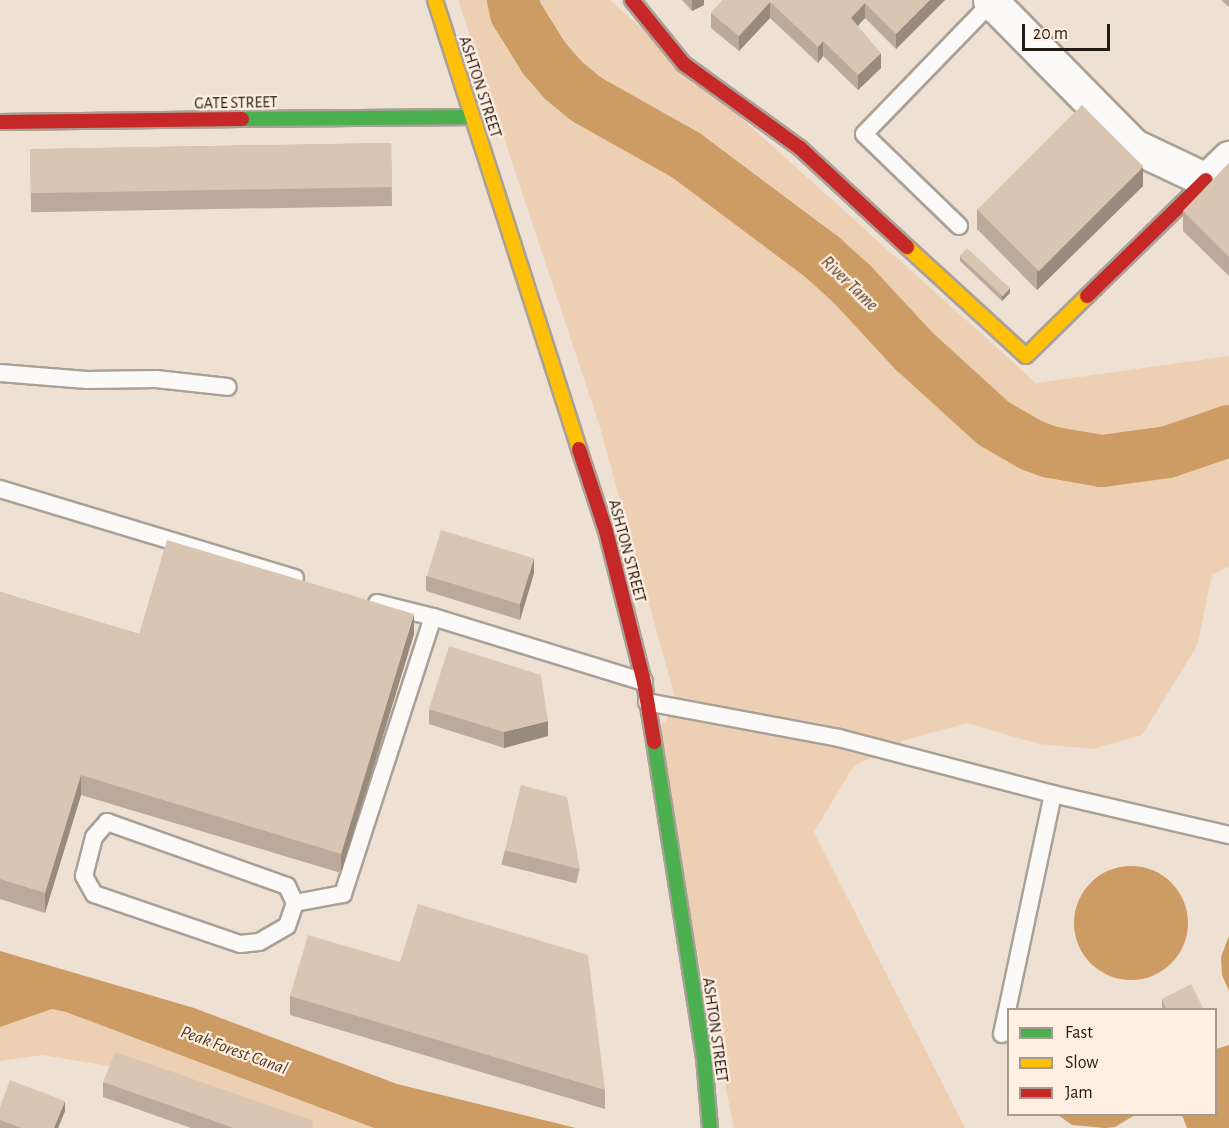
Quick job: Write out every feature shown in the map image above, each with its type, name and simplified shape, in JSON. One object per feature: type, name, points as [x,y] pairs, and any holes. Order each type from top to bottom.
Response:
[{"type":"street","name":"ASHTON STREET","points":[[435,0],[606,531],[644,682],[704,1057],[710,1122]]},
{"type":"street","points":[[632,0],[684,64],[800,148],[1026,356],[1229,158]]},
{"type":"street","points":[[991,1],[1134,146],[1206,180]]},
{"type":"street","name":"GATE STREET","points":[[0,122],[473,117]]},
{"type":"lane","points":[[959,226],[864,134],[991,1]]},
{"type":"lane","points":[[0,373],[87,380],[156,379],[228,387]]},
{"type":"lane","points":[[0,489],[316,585]]},
{"type":"lane","points":[[362,599],[433,617],[644,682]]},
{"type":"lane","points":[[295,903],[343,894],[433,617]]},
{"type":"lane","points":[[647,702],[839,738],[1053,794],[1229,835]]},
{"type":"lane","points":[[1008,1008],[1053,794]]},
{"type":"lane","points":[[107,822],[286,886],[295,903],[287,926],[259,942],[240,944],[94,894],[84,876],[94,837],[107,822]]},
{"type":"lane","points":[[1002,1034],[1007,1010]]},
{"type":"shaded area","points":[[458,0],[610,0],[1036,383],[1229,356],[1229,567],[1212,575],[1197,646],[1142,735],[1093,749],[1039,744],[967,723],[905,740],[853,767],[814,832],[965,1128],[734,1128],[652,734],[678,708],[599,424]]},
{"type":"shaded area","points":[[52,1009],[66,1012],[374,1128],[290,1128],[115,1067],[42,1055],[0,1061],[0,1027]]},
{"type":"water","points":[[1131,866],[1153,871],[1171,883],[1183,901],[1188,923],[1183,945],[1171,963],[1153,975],[1131,980],[1109,975],[1091,963],[1079,945],[1074,923],[1079,901],[1091,883],[1109,871]]},
{"type":"water","points":[[1229,936],[1229,991],[1222,975],[1221,957]]},
{"type":"water","name":"Peak Forest Canal","points":[[0,951],[194,1008],[397,1084],[576,1128],[374,1128],[66,1012],[52,1009],[0,1027]]},
{"type":"water","points":[[1229,1045],[1229,1128],[1187,1128],[1182,1116],[1217,1116],[1217,1049]]},
{"type":"water","points":[[1059,1116],[1133,1116],[1115,1127],[1072,1125]]},
{"type":"building","points":[[723,0],[930,0],[896,34],[865,3],[851,18],[881,53],[858,75],[823,41],[818,47],[770,2],[739,36],[711,13]]},
{"type":"building","points":[[1082,105],[1144,167],[1039,271],[977,210]]},
{"type":"building","points":[[391,143],[392,187],[31,193],[30,149]]},
{"type":"building","points":[[1229,163],[1229,257],[1183,211]]},
{"type":"building","points":[[967,248],[1010,288],[1003,296],[959,256]]},
{"type":"building","points":[[441,530],[534,558],[520,604],[427,576]]},
{"type":"building","points":[[167,540],[414,614],[341,854],[81,775],[45,893],[0,879],[0,592],[139,634]]},
{"type":"building","points":[[449,646],[541,675],[548,721],[504,732],[429,709]]},
{"type":"building","points":[[521,785],[567,797],[580,869],[505,850]]},
{"type":"building","points":[[418,904],[588,955],[605,1090],[290,996],[308,935],[400,962]]},
{"type":"building","points":[[1191,984],[1203,1008],[1166,1008],[1162,999]]},
{"type":"building","points":[[115,1052],[314,1121],[311,1128],[234,1128],[103,1082]]},
{"type":"building","points":[[10,1080],[65,1101],[54,1128],[22,1128],[0,1120],[0,1107]]},
{"type":"waterway","name":"River Tame","points":[[513,0],[516,13],[544,58],[562,79],[586,99],[687,156],[822,257],[851,283],[914,351],[993,423],[1031,445],[1050,452],[1102,461],[1168,452],[1229,431]]},
{"type":"traffic: fast","points":[[242,119],[473,117]]},
{"type":"traffic: fast","points":[[654,742],[704,1057],[710,1128]]},
{"type":"traffic: slow","points":[[435,0],[579,449]]},
{"type":"traffic: slow","points":[[907,247],[1026,356],[1087,296]]},
{"type":"traffic: jam","points":[[632,0],[684,64],[800,148],[907,247]]},
{"type":"traffic: jam","points":[[0,122],[242,119]]},
{"type":"traffic: jam","points":[[1087,296],[1206,180]]},
{"type":"traffic: jam","points":[[579,449],[606,531],[644,682],[654,742]]}]
